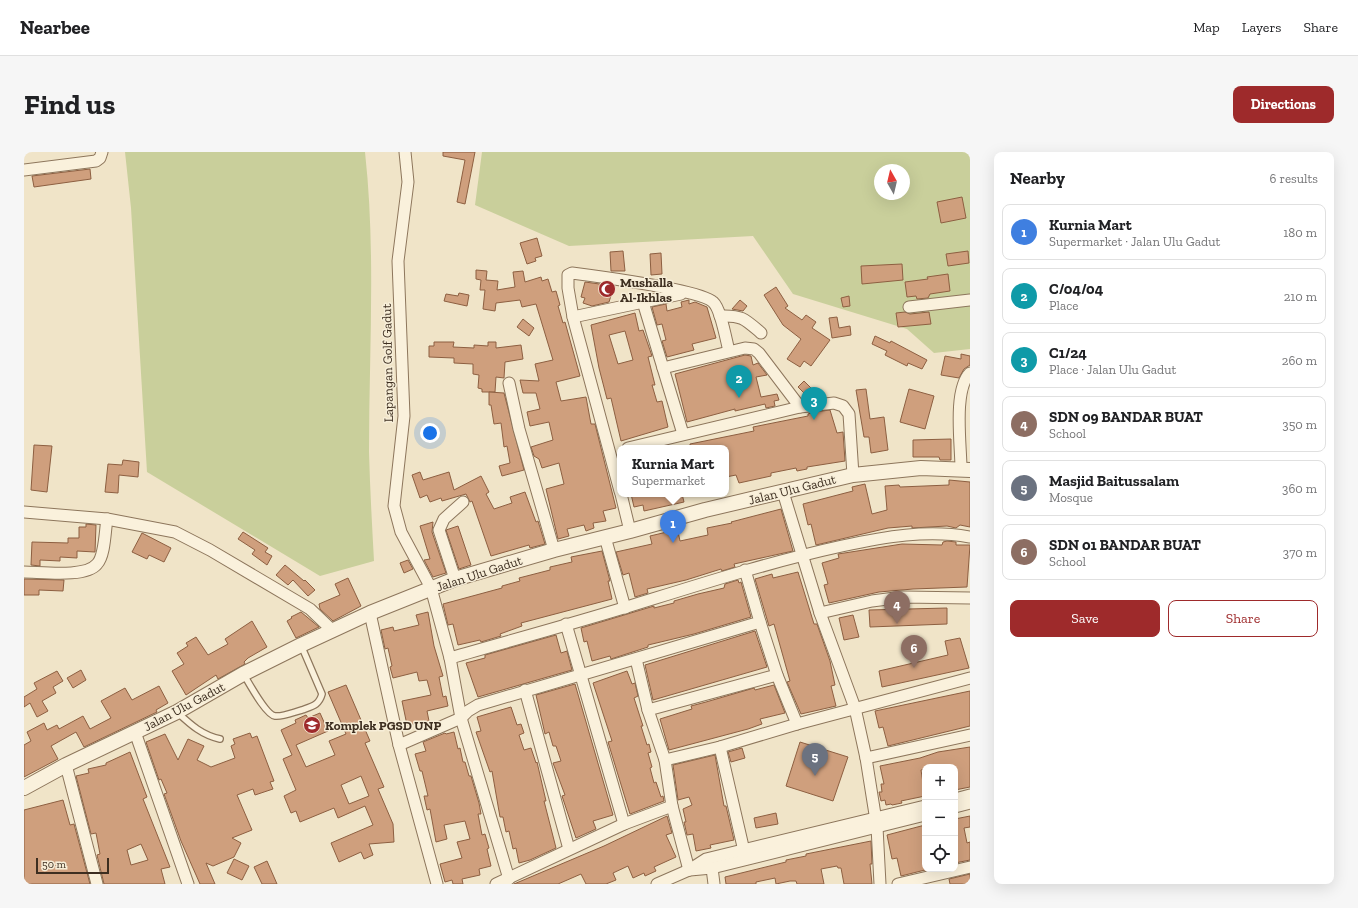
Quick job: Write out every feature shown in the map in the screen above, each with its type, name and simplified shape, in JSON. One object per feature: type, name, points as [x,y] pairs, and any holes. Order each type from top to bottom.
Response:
[{"type":"street","points":[[24,170],[96,161],[100,158],[102,152]]},
{"type":"street","name":"Lapangan Golf Gadut","points":[[405,152],[408,182],[398,261],[404,416],[394,506],[401,532],[431,588],[450,658],[461,718],[509,879]]},
{"type":"street","points":[[617,467],[615,451],[573,317],[567,281],[568,276],[572,273],[688,292],[702,296],[714,302],[720,316],[729,351]]},
{"type":"street","points":[[573,317],[688,292]]},
{"type":"street","points":[[909,306],[970,300]]},
{"type":"street","points":[[643,302],[683,434]]},
{"type":"street","points":[[720,316],[736,316],[745,318],[761,334]]},
{"type":"street","points":[[662,368],[729,351],[750,348],[759,353],[800,407]]},
{"type":"street","points":[[966,469],[960,395],[964,380],[970,373]]},
{"type":"street","points":[[509,382],[519,429],[554,550]]},
{"type":"street","points":[[640,445],[800,407],[834,403],[843,406],[849,414],[854,475]]},
{"type":"street","name":"Jalan Ulu Gadut","points":[[24,788],[66,765],[177,712],[243,674],[301,645],[370,613],[455,579],[554,550],[630,532],[705,510],[854,475],[921,468],[966,469]]},
{"type":"street","points":[[784,492],[820,613],[855,708],[866,758],[876,823],[880,884]]},
{"type":"street","points":[[622,497],[630,532]]},
{"type":"street","points":[[455,579],[439,530],[444,519],[463,502]]},
{"type":"street","points":[[24,512],[107,518],[175,532],[203,546],[310,610],[333,631]]},
{"type":"street","points":[[24,572],[74,573],[88,570],[97,564],[102,554],[107,518]]},
{"type":"street","points":[[450,658],[625,608],[745,570],[802,555],[909,534],[954,534],[970,537]]},
{"type":"street","points":[[605,537],[625,608]]},
{"type":"street","points":[[745,570],[777,675],[797,724]]},
{"type":"street","points":[[820,613],[872,601],[903,597],[970,598]]},
{"type":"street","points":[[370,613],[400,745],[437,884]]},
{"type":"street","points":[[400,745],[461,718],[468,711],[478,705],[760,622]]},
{"type":"street","points":[[566,624],[624,824]]},
{"type":"street","points":[[636,659],[648,710],[665,760],[672,806],[689,870]]},
{"type":"street","points":[[648,710],[777,675]]},
{"type":"street","points":[[665,760],[720,747],[797,724],[970,678]]},
{"type":"street","points":[[525,690],[569,849]]},
{"type":"street","points":[[135,732],[188,884]]},
{"type":"street","points":[[866,758],[970,735]]},
{"type":"street","points":[[720,747],[744,851]]},
{"type":"street","points":[[66,765],[97,884]]},
{"type":"street","points":[[958,798],[970,795]]},
{"type":"street","points":[[958,806],[970,803]]},
{"type":"street","points":[[496,884],[624,824],[672,806]]},
{"type":"street","points":[[689,870],[712,868],[876,823],[922,807]]},
{"type":"street","points":[[657,884],[689,870],[706,859],[876,823],[922,815]]},
{"type":"street","points":[[898,884],[942,879],[970,867]]},
{"type":"street","points":[[712,868],[714,884]]},
{"type":"lane","points":[[243,674],[267,711],[272,716],[280,716],[316,705],[320,701],[322,694],[301,645]]},
{"type":"lane","points":[[177,712],[192,727],[208,736],[220,739]]},
{"type":"green space","points":[[125,152],[365,152],[371,264],[369,452],[374,561],[320,576],[147,472],[131,208]]},
{"type":"green space","points":[[482,152],[970,152],[970,349],[934,353],[907,329],[793,294],[753,236],[569,246],[475,205]]},
{"type":"building","points":[[443,152],[475,152],[465,204],[457,202],[465,160],[443,156]]},
{"type":"building","points":[[90,169],[91,179],[34,187],[32,176]]},
{"type":"building","points":[[962,197],[966,218],[941,223],[937,202]]},
{"type":"building","points":[[537,238],[542,256],[535,258],[536,261],[527,264],[520,243]]},
{"type":"building","points":[[623,251],[625,271],[611,271],[610,252]]},
{"type":"building","points":[[968,251],[969,263],[948,266],[946,254]]},
{"type":"building","points":[[661,253],[662,274],[651,275],[650,254]]},
{"type":"building","points":[[902,264],[903,280],[862,284],[861,266]]},
{"type":"building","points":[[476,270],[487,271],[486,280],[498,281],[497,290],[515,287],[513,272],[523,271],[525,282],[541,277],[542,281],[548,279],[552,292],[556,291],[560,305],[558,306],[563,323],[565,322],[580,376],[556,382],[561,401],[586,397],[591,424],[595,424],[616,508],[603,511],[606,521],[593,523],[594,528],[586,531],[584,525],[567,529],[569,536],[558,539],[546,489],[564,484],[559,463],[542,468],[539,459],[534,456],[531,447],[553,440],[549,422],[530,426],[527,412],[540,409],[536,393],[523,393],[520,380],[539,381],[535,364],[553,360],[536,304],[522,307],[520,300],[496,303],[495,311],[483,309],[485,290],[480,290],[481,280],[476,279]]},
{"type":"building","points":[[948,274],[950,291],[930,294],[928,298],[917,299],[916,296],[907,297],[905,282],[928,279],[927,277]]},
{"type":"building","points":[[585,282],[614,286],[609,302],[592,306],[583,303],[585,298],[581,297]]},
{"type":"building","points":[[776,287],[788,306],[785,308],[802,320],[806,315],[816,322],[812,328],[830,340],[811,366],[804,361],[800,367],[787,359],[801,339],[783,325],[764,295]]},
{"type":"building","points":[[459,293],[469,295],[467,306],[444,301],[446,294],[458,296]]},
{"type":"building","points":[[849,296],[850,306],[843,307],[841,298]]},
{"type":"building","points":[[689,300],[689,304],[695,302],[707,307],[716,338],[692,344],[694,350],[667,357],[662,341],[666,340],[662,324],[657,325],[652,307],[666,304],[667,311],[682,307],[681,302]]},
{"type":"building","points":[[740,300],[747,306],[743,311],[732,309]]},
{"type":"building","points":[[905,312],[910,314],[929,312],[931,324],[898,327],[896,313]]},
{"type":"building","points":[[635,313],[639,331],[643,330],[652,356],[648,357],[655,385],[652,385],[657,402],[662,401],[668,427],[621,441],[611,398],[607,399],[599,368],[591,325]],"holes":[[[625,331],[633,360],[618,364],[609,335]]]},
{"type":"building","points":[[837,317],[839,328],[850,326],[851,335],[832,338],[829,318]]},
{"type":"building","points":[[523,319],[534,328],[529,336],[517,327]]},
{"type":"building","points":[[875,336],[890,343],[891,341],[927,360],[922,369],[908,363],[907,366],[885,355],[887,351],[872,344]]},
{"type":"building","points":[[434,342],[454,342],[453,347],[474,348],[474,345],[488,346],[488,342],[496,342],[496,348],[521,345],[523,359],[505,362],[504,378],[496,377],[495,392],[482,392],[482,389],[478,388],[479,375],[473,374],[473,364],[454,363],[454,358],[429,357],[429,346],[434,346]]},
{"type":"building","points":[[961,354],[970,356],[970,365],[964,369],[959,378],[941,375],[945,356],[961,359]]},
{"type":"building","points":[[745,355],[751,356],[753,365],[758,363],[767,375],[756,377],[761,397],[777,394],[779,400],[774,401],[775,406],[766,408],[765,404],[735,411],[735,409],[687,422],[675,374]]},
{"type":"building","points":[[804,381],[811,388],[805,394],[798,387]]},
{"type":"building","points":[[866,389],[870,419],[884,417],[888,450],[871,453],[869,437],[864,437],[856,390]]},
{"type":"building","points":[[909,389],[934,396],[925,429],[900,422]]},
{"type":"building","points":[[489,392],[504,393],[524,470],[502,476],[499,466],[510,463],[507,446],[504,447],[501,423],[494,424],[491,405],[489,405]]},
{"type":"building","points":[[830,410],[837,433],[843,432],[845,461],[807,467],[807,469],[797,471],[796,468],[771,473],[771,476],[739,483],[736,475],[729,476],[729,445],[690,445],[754,431],[753,427],[808,416],[808,414]]},
{"type":"building","points":[[951,439],[951,460],[940,460],[939,457],[913,457],[913,440]]},
{"type":"building","points":[[34,445],[52,446],[47,492],[31,490]]},
{"type":"building","points":[[123,460],[139,462],[138,477],[119,475],[118,493],[105,492],[108,464],[122,465]]},
{"type":"building","points":[[420,472],[423,480],[449,472],[454,490],[481,476],[489,492],[486,494],[494,509],[512,503],[510,497],[525,492],[536,522],[538,521],[545,544],[530,548],[529,545],[491,556],[472,501],[470,502],[466,494],[442,501],[441,498],[430,502],[427,495],[420,498],[412,475]]},
{"type":"building","points":[[949,480],[970,482],[970,527],[960,525],[956,528],[947,526],[912,528],[912,526],[888,528],[816,545],[811,524],[808,525],[803,504],[853,491],[852,487],[865,484],[872,514],[887,510],[885,486],[899,485],[900,487],[949,485]]},
{"type":"building","points":[[632,497],[683,497],[684,502],[644,511],[643,505],[634,507]]},
{"type":"building","points":[[781,509],[793,551],[734,564],[735,567],[722,571],[721,569],[686,580],[647,589],[648,593],[635,597],[629,573],[623,575],[616,552],[652,544],[650,536],[667,532],[666,530],[677,527],[680,541],[708,535],[707,528],[732,523],[731,522]]},
{"type":"building","points":[[433,522],[432,532],[446,573],[433,577],[424,560],[430,559],[420,526]]},
{"type":"building","points":[[86,524],[96,525],[95,552],[77,551],[77,558],[60,557],[60,561],[40,560],[40,566],[31,565],[32,542],[68,543],[68,538],[79,538],[79,527],[86,527]]},
{"type":"building","points":[[458,526],[471,565],[459,569],[446,530]]},
{"type":"building","points":[[243,532],[268,548],[265,552],[272,556],[267,565],[252,554],[255,550],[238,539]]},
{"type":"building","points":[[142,533],[171,548],[164,562],[149,555],[147,559],[132,552]]},
{"type":"building","points":[[943,542],[956,542],[956,545],[970,545],[967,587],[879,592],[829,603],[824,585],[828,584],[822,563],[839,558],[838,554],[902,544],[942,545]]},
{"type":"building","points":[[602,551],[610,581],[608,581],[612,599],[521,623],[522,626],[500,634],[501,636],[481,642],[480,640],[458,645],[453,624],[448,625],[443,604],[502,588],[502,586],[520,581],[519,578],[550,570],[550,567],[572,562],[571,557]]},
{"type":"building","points":[[408,560],[413,569],[404,573],[400,563]]},
{"type":"building","points":[[285,565],[304,581],[305,580],[315,590],[308,596],[293,580],[288,585],[276,575]]},
{"type":"building","points":[[798,572],[814,624],[817,624],[830,661],[835,685],[831,686],[836,706],[801,714],[787,682],[790,681],[774,624],[769,626],[755,579],[772,574],[773,578]]},
{"type":"building","points":[[348,578],[361,606],[333,621],[320,609],[319,604],[340,595],[335,584]]},
{"type":"building","points":[[24,579],[64,580],[63,591],[39,590],[39,595],[24,595]]},
{"type":"building","points":[[738,580],[739,583],[741,582],[751,617],[694,634],[648,645],[648,647],[611,659],[610,656],[592,661],[587,641],[584,642],[581,628],[654,606],[654,608],[674,603],[674,601],[724,588],[725,584]]},
{"type":"building","points":[[947,608],[947,624],[870,627],[869,610]]},
{"type":"building","points":[[301,612],[319,627],[296,638],[287,621],[292,618],[291,617]]},
{"type":"building","points":[[428,612],[434,646],[443,676],[439,677],[443,697],[446,696],[448,706],[427,711],[429,721],[407,725],[402,701],[431,695],[427,680],[419,681],[417,672],[393,678],[388,648],[385,649],[381,630],[393,627],[394,631],[419,625],[416,615]]},
{"type":"building","points":[[853,615],[859,637],[844,640],[839,618]]},
{"type":"building","points":[[252,621],[267,647],[248,658],[244,662],[245,664],[218,679],[216,675],[186,695],[172,671],[184,664],[177,653],[188,646],[186,643],[196,637],[208,655],[228,644],[225,639]]},
{"type":"building","points":[[755,631],[767,667],[653,700],[645,665]]},
{"type":"building","points":[[556,635],[561,653],[567,651],[572,670],[478,697],[466,663],[485,658],[485,655]]},
{"type":"building","points":[[960,638],[969,668],[882,687],[879,671],[948,655],[945,641]]},
{"type":"building","points":[[81,670],[86,680],[73,688],[67,678]]},
{"type":"building","points":[[57,671],[63,681],[53,687],[56,693],[42,701],[48,711],[37,717],[30,703],[24,707],[24,697],[37,689],[34,683]]},
{"type":"building","points":[[627,671],[632,684],[635,683],[638,696],[634,698],[643,726],[641,726],[647,745],[649,744],[651,752],[648,753],[654,783],[656,782],[661,797],[663,796],[664,801],[630,814],[608,742],[612,741],[593,683]]},
{"type":"building","points":[[575,684],[613,815],[593,821],[596,829],[576,838],[562,796],[565,795],[553,763],[561,761],[556,746],[553,746],[549,732],[545,734],[536,695]]},
{"type":"building","points":[[346,685],[370,741],[365,743],[384,787],[378,789],[393,824],[394,842],[369,844],[373,855],[364,859],[361,852],[339,862],[331,843],[373,825],[365,806],[338,818],[334,808],[300,822],[296,811],[291,813],[284,796],[296,790],[283,759],[292,755],[281,730],[296,723],[295,720],[306,715],[308,718],[320,713],[328,731],[296,745],[306,767],[335,755],[329,741],[346,734],[328,692]],"holes":[[[361,776],[369,796],[349,804],[341,785]]]},
{"type":"building","points":[[774,685],[785,713],[760,719],[762,724],[748,729],[669,750],[660,719],[692,709],[691,706],[754,688],[755,690]]},
{"type":"building","points":[[159,686],[168,703],[156,710],[157,712],[84,747],[76,732],[51,746],[58,759],[24,777],[24,745],[31,741],[27,732],[44,723],[47,730],[57,725],[59,729],[83,716],[90,729],[111,718],[101,701],[125,688],[132,700]]},
{"type":"building","points":[[970,691],[970,726],[888,746],[883,727],[879,728],[875,711]]},
{"type":"building","points":[[511,707],[517,725],[521,724],[524,733],[519,735],[524,750],[531,748],[536,763],[537,762],[546,801],[544,801],[556,848],[530,860],[519,863],[516,848],[513,849],[509,831],[506,832],[503,817],[500,817],[492,771],[490,772],[476,732],[481,731],[477,717]]},
{"type":"building","points":[[454,732],[458,749],[460,748],[463,762],[465,762],[469,776],[471,776],[479,803],[481,814],[478,814],[482,835],[485,834],[489,848],[487,849],[491,866],[479,869],[480,875],[462,879],[463,884],[453,884],[452,880],[445,882],[440,864],[462,858],[457,842],[470,839],[465,821],[444,825],[447,839],[436,842],[430,809],[427,810],[424,796],[428,796],[422,771],[420,771],[415,754],[426,751],[423,742],[445,733]]},
{"type":"building","points":[[250,733],[252,738],[257,736],[274,781],[270,782],[273,789],[255,795],[253,789],[237,795],[252,830],[232,838],[241,843],[234,857],[213,866],[206,863],[215,884],[200,884],[181,841],[164,794],[167,793],[161,779],[159,780],[146,742],[165,734],[178,760],[188,739],[204,746],[197,760],[211,767],[235,758],[231,746],[235,744],[233,739]]},
{"type":"building","points":[[800,742],[848,757],[833,801],[786,786]]},
{"type":"building","points":[[970,747],[970,787],[958,789],[958,764],[922,764],[922,797],[901,801],[902,803],[892,805],[886,805],[885,800],[881,801],[879,792],[882,792],[881,784],[884,784],[880,766],[920,758],[938,752]]},
{"type":"building","points":[[742,748],[745,758],[731,762],[728,752]]},
{"type":"building","points":[[130,752],[147,797],[143,799],[170,867],[161,869],[165,884],[104,884],[97,855],[100,854],[96,833],[91,834],[76,776],[89,773],[88,769],[106,765],[106,763]],"holes":[[[141,844],[148,860],[131,865],[127,850]]]},
{"type":"building","points":[[715,755],[724,806],[726,806],[734,840],[710,845],[711,848],[696,851],[693,834],[687,835],[684,822],[686,822],[683,809],[692,805],[689,797],[678,800],[673,765]]},
{"type":"building","points":[[63,800],[70,825],[74,824],[90,884],[24,884],[24,810]]},
{"type":"building","points":[[776,813],[778,824],[756,828],[754,818]]},
{"type":"building","points":[[667,816],[672,833],[666,835],[676,857],[654,867],[656,871],[645,876],[644,873],[633,878],[628,866],[613,873],[616,880],[606,884],[586,884],[581,874],[558,884],[514,884],[604,846]]},
{"type":"building","points":[[970,816],[970,827],[964,828],[967,843],[970,842],[970,860],[958,862],[958,836],[958,818]]},
{"type":"building","points":[[922,826],[922,871],[901,876],[897,858],[892,859],[887,835]]},
{"type":"building","points":[[871,841],[872,864],[870,864],[872,884],[844,884],[841,868],[838,868],[837,866],[821,869],[824,884],[797,884],[796,881],[790,881],[776,884],[775,878],[756,882],[756,884],[726,884],[725,877],[786,862],[786,860],[806,856],[806,854]]},
{"type":"building","points":[[234,859],[249,866],[242,880],[227,873]]},
{"type":"building","points":[[267,861],[277,884],[262,884],[254,867]]},
{"type":"building","points":[[970,874],[970,884],[950,884],[949,879]]},
{"type":"place","name":"Mushalla Al-Ikhlas","points":[[607,289]]},
{"type":"place","name":"C/04/04","points":[[739,398]]},
{"type":"place","name":"C1/24","points":[[814,420]]},
{"type":"place","name":"Kurnia Mart","points":[[673,543]]},
{"type":"place","name":"SDN 09 BANDAR BUAT","points":[[897,624]]},
{"type":"place","name":"SDN 01 BANDAR BUAT","points":[[914,668]]},
{"type":"place","name":"Komplek PGSD UNP","points":[[312,725]]},
{"type":"place","name":"Masjid Baitussalam","points":[[815,776]]}]
